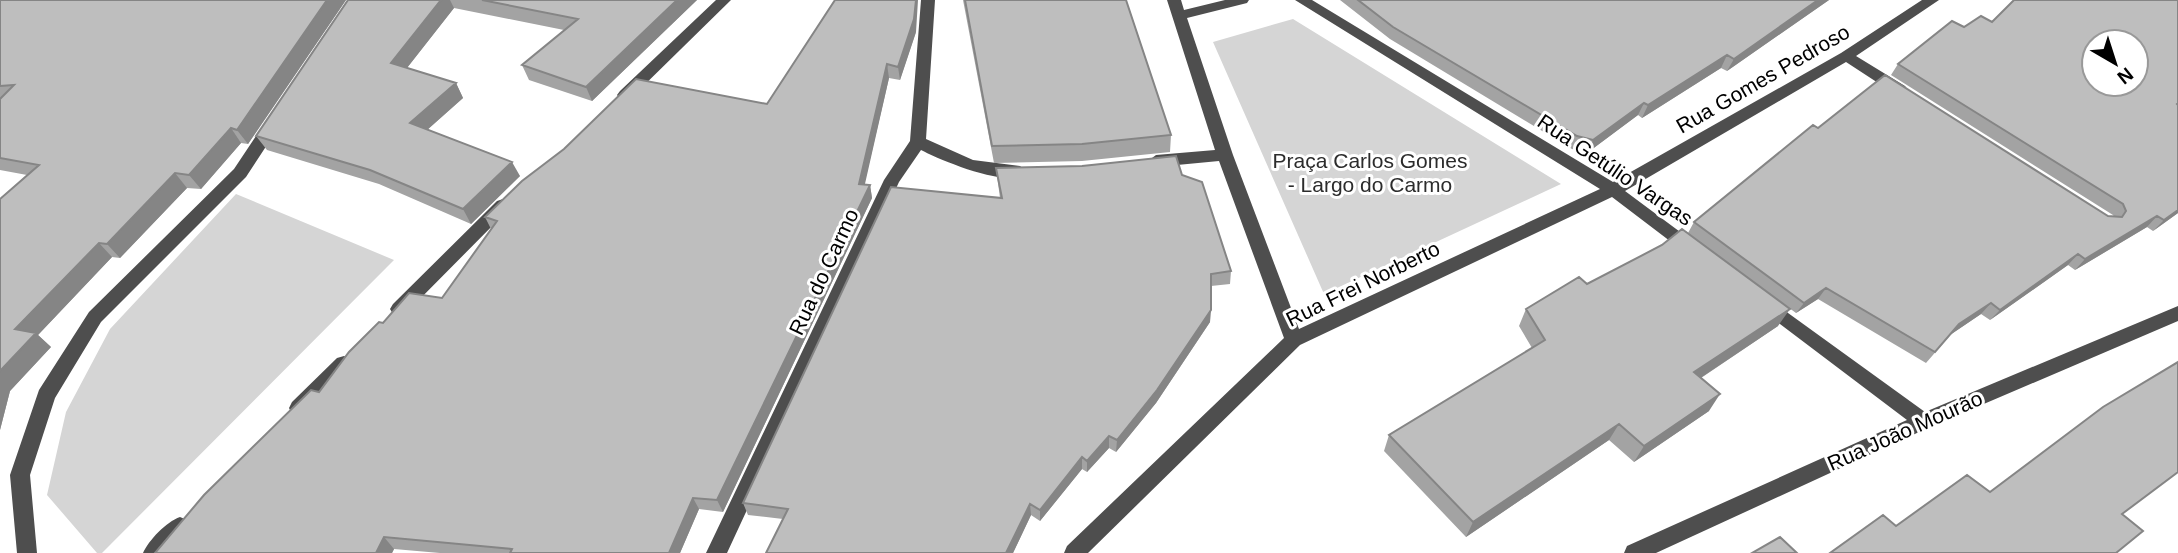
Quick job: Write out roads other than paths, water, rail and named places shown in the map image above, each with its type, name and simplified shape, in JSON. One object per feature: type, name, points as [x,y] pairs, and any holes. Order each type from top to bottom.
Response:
[{"type":"street","points":[[616,104],[724,0]]},
{"type":"street","points":[[928,0],[918,142],[960,164],[990,172],[1036,172]]},
{"type":"street","points":[[1242,0],[1177,8],[1225,155],[1294,340]]},
{"type":"street","name":"Rua Getúlio Vargas","points":[[1302,0],[1613,190],[1713,264]]},
{"type":"street","name":"Rua Gomes Pedroso","points":[[1613,190],[1846,56],[1933,0]]},
{"type":"street","points":[[1846,56],[1917,101]]},
{"type":"street","points":[[27,553],[20,475],[46,396],[95,317],[240,173],[286,104]]},
{"type":"street","name":"Rua do Carmo","points":[[716,553],[892,180],[918,142]]},
{"type":"street","points":[[1140,163],[1225,155]]},
{"type":"street","name":"Rua Frei Norberto","points":[[1074,553],[1294,340],[1613,190]]},
{"type":"street","points":[[385,322],[511,197]]},
{"type":"street","points":[[1746,289],[1923,421]]},
{"type":"street","name":"Rua João Mourão","points":[[1634,553],[1923,421],[2178,313]]},
{"type":"street","points":[[289,418],[356,351]]},
{"type":"street","points":[[153,553],[192,514]]},
{"type":"park label","name":"Praça Carlos Gomes - Largo do Carmo","points":[[1370,173]]}]
